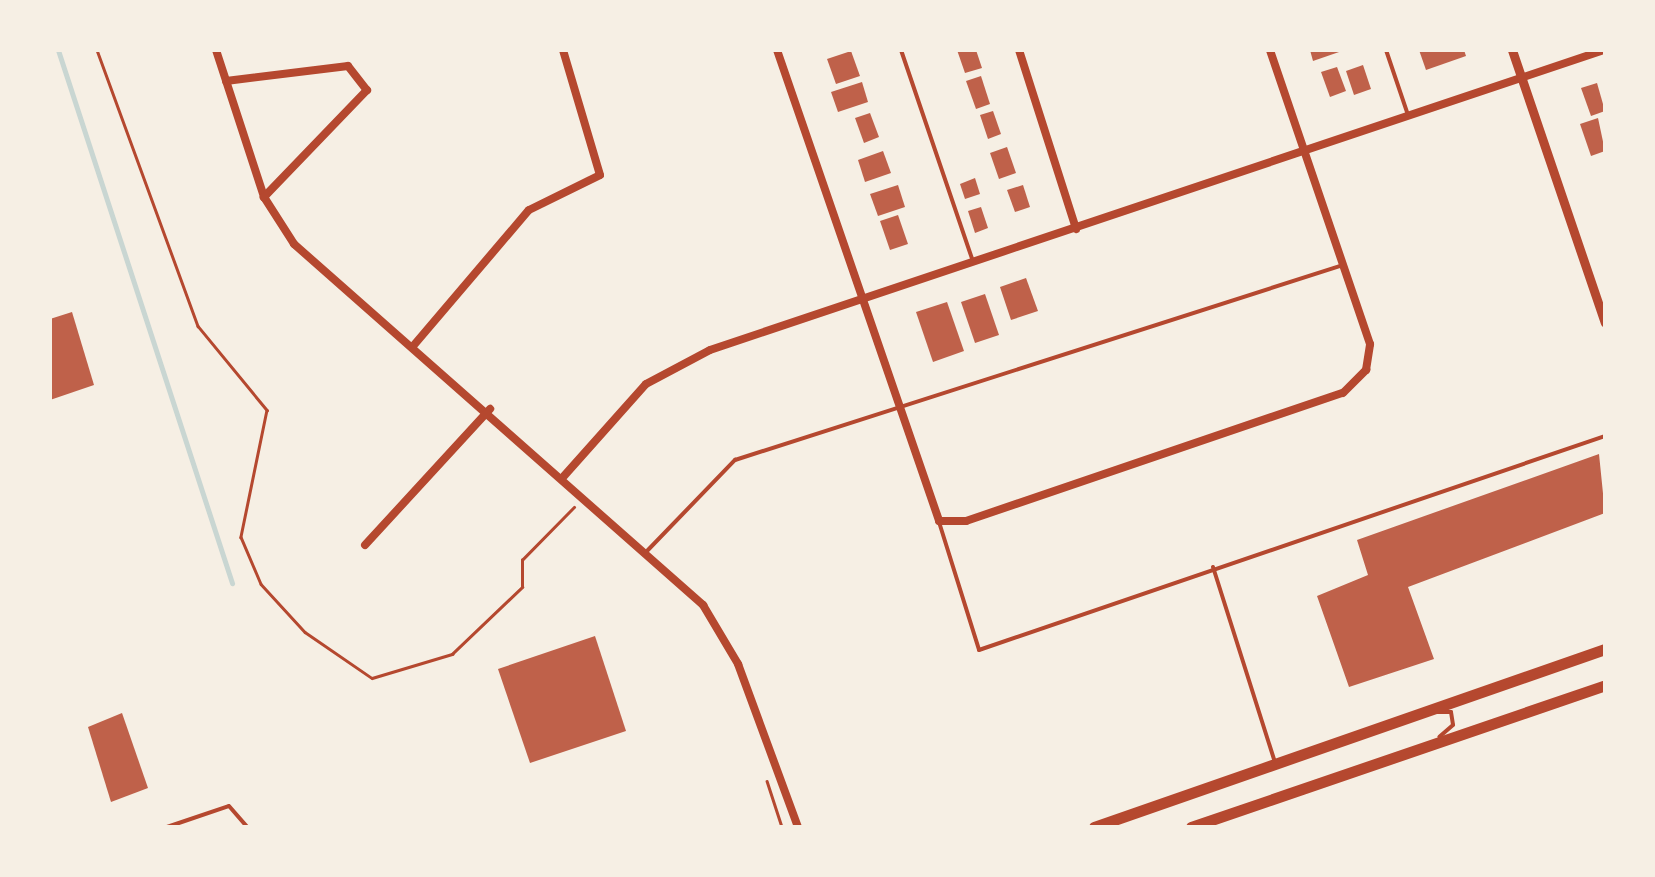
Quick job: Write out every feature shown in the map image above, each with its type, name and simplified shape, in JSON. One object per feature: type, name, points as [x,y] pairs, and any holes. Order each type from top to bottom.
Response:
[{"type":"main road","points":[[1096,827],[1605,649]]},
{"type":"main road","points":[[1191,827],[1605,684]]},
{"type":"street","points":[[216,50],[264,198],[294,244],[490,409],[703,605],[738,664],[798,827]]},
{"type":"street","points":[[414,344],[529,210],[600,175],[564,50]]},
{"type":"street","points":[[777,50],[939,522],[966,521],[1344,393],[1366,370],[1370,344],[1270,50]]},
{"type":"street","points":[[1019,50],[1076,229]]},
{"type":"street","points":[[1512,50],[1605,323]]},
{"type":"street","points":[[564,476],[646,384],[710,350],[1604,50]]},
{"type":"street","points":[[226,81],[348,66],[368,90],[264,198]]},
{"type":"street","points":[[365,545],[490,409]]},
{"type":"lane","points":[[901,50],[973,263]]},
{"type":"lane","points":[[1386,50],[1408,116]]},
{"type":"lane","points":[[646,552],[735,460],[1343,265]]},
{"type":"lane","points":[[939,522],[979,650],[1605,436]]},
{"type":"lane","points":[[1213,567],[1275,762]]},
{"type":"lane","points":[[1424,712],[1451,712],[1453,725],[1427,746]]},
{"type":"lane","points":[[168,827],[229,806],[247,827]]},
{"type":"building","points":[[957,50],[976,50],[982,68],[965,73]]},
{"type":"building","points":[[1310,50],[1342,50],[1342,51],[1313,61]]},
{"type":"building","points":[[1419,50],[1464,50],[1466,56],[1426,70]]},
{"type":"building","points":[[851,51],[860,76],[836,84],[827,59]]},
{"type":"building","points":[[1363,65],[1371,89],[1354,95],[1346,71]]},
{"type":"building","points":[[1337,67],[1346,91],[1330,97],[1321,72]]},
{"type":"building","points":[[981,76],[990,104],[976,109],[966,81]]},
{"type":"building","points":[[862,82],[868,102],[838,112],[831,92]]},
{"type":"building","points":[[1597,83],[1605,111],[1591,116],[1581,88]]},
{"type":"building","points":[[993,111],[1001,134],[988,139],[980,115]]},
{"type":"building","points":[[870,113],[879,137],[864,143],[855,118]]},
{"type":"building","points":[[1598,118],[1605,151],[1591,156],[1580,124]]},
{"type":"building","points":[[1007,147],[1016,173],[999,179],[990,153]]},
{"type":"building","points":[[883,151],[891,173],[865,182],[858,160]]},
{"type":"building","points":[[975,178],[980,194],[965,199],[960,184]]},
{"type":"building","points":[[898,185],[905,207],[878,216],[870,194]]},
{"type":"building","points":[[1023,185],[1030,207],[1015,212],[1007,190]]},
{"type":"building","points":[[981,207],[988,228],[975,233],[968,211]]},
{"type":"building","points":[[898,215],[908,244],[890,250],[880,221]]},
{"type":"building","points":[[1026,278],[1038,311],[1011,320],[1000,287]]},
{"type":"building","points":[[985,294],[999,335],[975,343],[961,302]]},
{"type":"building","points":[[947,302],[964,351],[933,362],[916,312]]},
{"type":"building","points":[[72,312],[94,385],[50,400],[50,319]]},
{"type":"building","points":[[1599,454],[1605,513],[1408,587],[1434,659],[1349,687],[1317,596],[1368,575],[1357,540]]},
{"type":"building","points":[[595,636],[626,731],[530,763],[498,669]]},
{"type":"building","points":[[122,713],[148,788],[111,802],[88,727]]},
{"type":"waterway","points":[[58,50],[232,583]]}]
